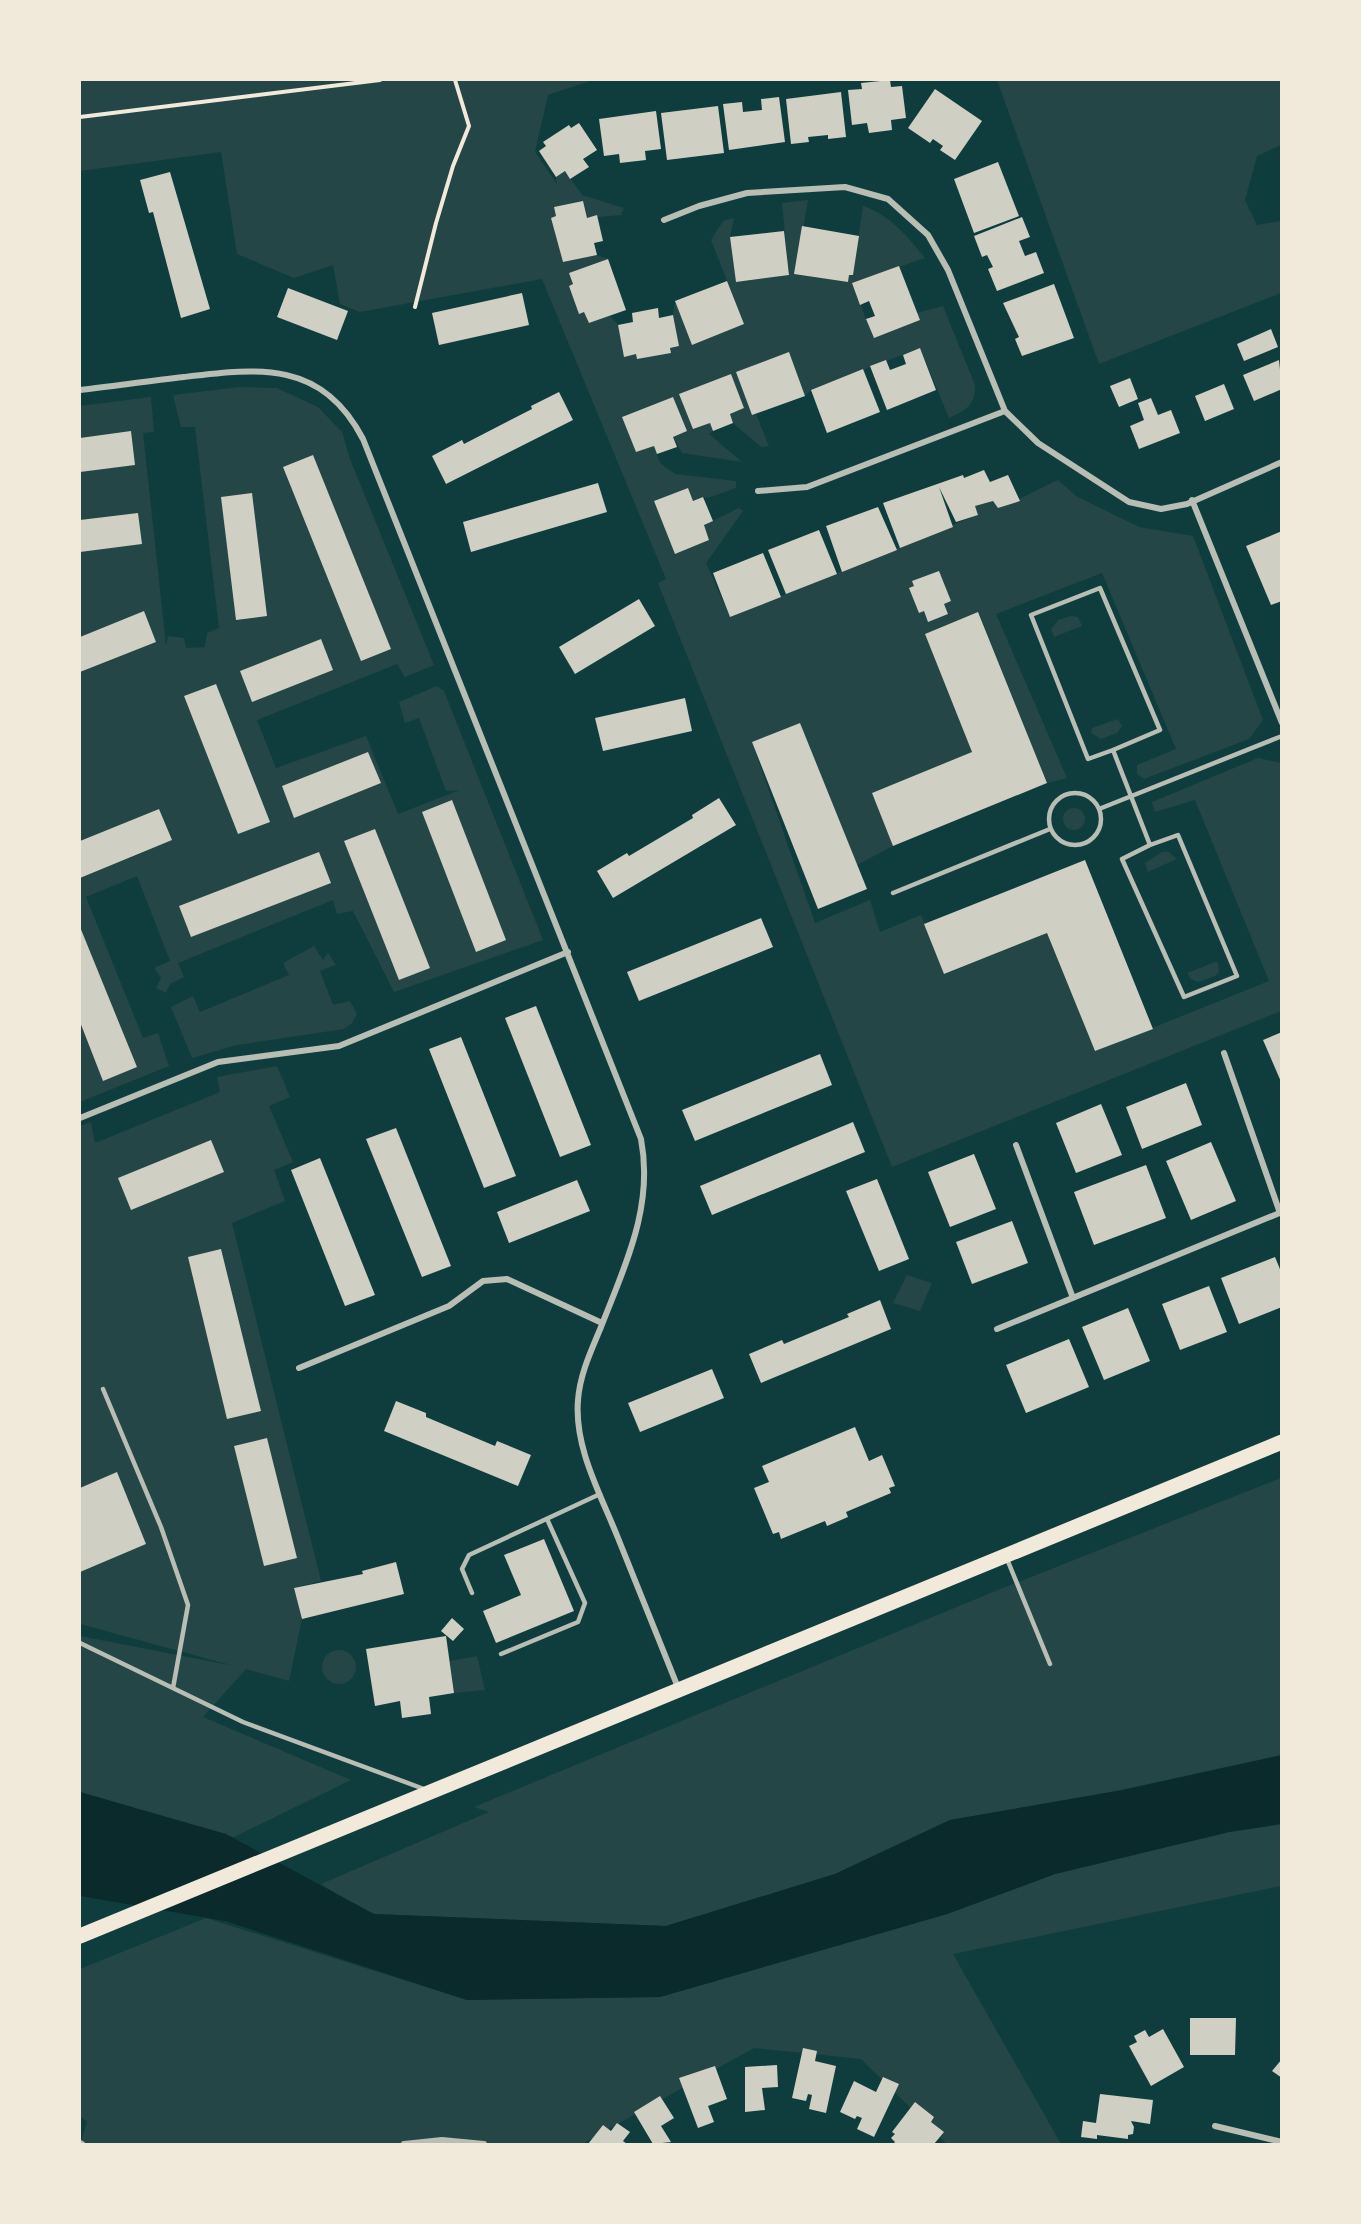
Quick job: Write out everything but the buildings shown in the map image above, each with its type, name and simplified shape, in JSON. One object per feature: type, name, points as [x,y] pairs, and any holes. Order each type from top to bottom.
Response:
[{"type":"main road","points":[[80,1936],[1281,1442]]},
{"type":"street","points":[[664,220],[699,206],[747,193],[844,187],[888,199],[928,235],[948,270],[1005,411],[1038,443],[1129,502],[1161,509],[1180,506],[1281,462]]},
{"type":"street","points":[[80,390],[238,370],[265,370],[291,375],[325,394],[349,416],[366,447],[632,1113],[644,1157],[645,1194],[640,1220],[585,1365],[578,1403],[582,1441],[600,1494],[680,1691]]},
{"type":"street","points":[[758,491],[807,487],[1005,411]]},
{"type":"street","points":[[1192,500],[1281,723]]},
{"type":"street","points":[[80,1118],[218,1062],[339,1046],[568,952]]},
{"type":"street","points":[[997,1329],[1281,1213],[1224,1053]]},
{"type":"street","points":[[1016,1145],[1073,1298]]},
{"type":"street","points":[[299,1368],[448,1306],[483,1281],[494,1278],[507,1280],[602,1323]]},
{"type":"street","points":[[1215,2126],[1281,2142]]},
{"type":"street","points":[[404,2145],[442,2140],[484,2145]]},
{"type":"lane","points":[[1100,588],[1160,730],[1113,750],[1088,759],[1030,615],[1100,588]]},
{"type":"lane","points":[[1099,809],[1281,736]]},
{"type":"lane","points":[[1113,750],[1150,845]]},
{"type":"lane","points":[[1069,793],[1087,795],[1099,809],[1100,826],[1096,835],[1082,844],[1066,844],[1058,840],[1050,829],[1050,810],[1060,797],[1069,793]]},
{"type":"lane","points":[[892,893],[1050,829]]},
{"type":"lane","points":[[1178,835],[1237,976],[1184,997],[1122,859],[1150,845],[1178,835]]},
{"type":"lane","points":[[103,1389],[161,1527],[188,1605],[173,1688]]},
{"type":"lane","points":[[472,1593],[462,1569],[469,1555],[600,1494]]},
{"type":"lane","points":[[501,1654],[578,1622],[585,1603],[547,1519]]},
{"type":"lane","points":[[1006,1557],[1050,1664]]},
{"type":"lane","points":[[80,1643],[243,1722],[429,1791]]},
{"type":"path","points":[[80,117],[380,80]]},
{"type":"path","points":[[415,307],[421,276],[453,166],[470,126],[455,80]]},
{"type":"shaded area","points":[[80,80],[593,80],[548,95],[535,152],[557,184],[556,177],[565,171],[582,195],[624,208],[621,215],[587,218],[554,207],[556,216],[551,218],[563,262],[597,255],[608,259],[570,273],[573,284],[569,286],[579,313],[584,312],[589,323],[610,316],[618,325],[624,356],[679,346],[673,315],[675,301],[692,345],[744,324],[711,240],[723,221],[734,218],[730,237],[736,282],[789,275],[782,203],[808,200],[795,274],[848,282],[849,275],[853,275],[863,206],[890,221],[925,258],[852,283],[873,337],[920,320],[917,313],[943,306],[975,385],[971,403],[965,410],[949,418],[920,348],[811,390],[805,396],[789,353],[752,415],[756,414],[769,446],[761,447],[733,423],[730,414],[744,408],[731,374],[710,423],[713,431],[709,434],[742,462],[682,453],[673,437],[686,431],[673,397],[623,416],[636,452],[654,446],[660,463],[675,474],[736,481],[736,488],[708,498],[703,497],[693,501],[688,488],[654,501],[676,554],[709,540],[704,525],[739,508],[743,511],[706,563],[730,617],[977,515],[975,506],[993,501],[998,508],[1058,480],[1076,496],[1139,527],[1193,536],[1263,720],[1249,739],[1144,779],[1137,774],[1137,765],[1176,749],[1102,573],[996,614],[1067,778],[1047,783],[979,613],[925,634],[972,752],[872,793],[893,846],[857,865],[800,723],[752,742],[815,923],[870,900],[880,932],[921,915],[945,974],[1047,933],[1095,1051],[1269,981],[1195,800],[1155,812],[1152,802],[1258,758],[1281,763],[1281,1011],[892,1167],[658,583],[666,579],[542,279],[360,312],[340,304],[333,265],[294,278],[237,254],[221,152],[80,171]]},
{"type":"shaded area","points":[[997,80],[1281,80],[1281,145],[1257,156],[1245,200],[1257,225],[1281,221],[1281,293],[1099,364]]},
{"type":"shaded area","points":[[240,387],[277,388],[318,407],[342,432],[350,459],[434,665],[405,677],[397,664],[257,720],[276,768],[366,736],[398,814],[460,790],[446,791],[419,718],[405,723],[399,702],[437,686],[444,691],[543,940],[394,992],[353,911],[337,914],[333,900],[178,963],[184,977],[170,984],[166,993],[156,988],[161,978],[154,968],[170,961],[137,876],[86,897],[143,1038],[158,1033],[169,1066],[80,1102],[80,878],[171,840],[159,809],[80,841],[80,672],[156,642],[144,611],[80,637],[80,406],[151,397],[154,432],[143,433],[166,645],[168,636],[184,638],[186,648],[205,647],[207,633],[219,628],[195,427],[181,427],[173,395]],"holes":[[[215,684],[269,822],[238,834],[184,696]]]},
{"type":"shaded area","points":[[1071,616],[1078,617],[1082,626],[1054,637],[1051,629],[1058,620]]},
{"type":"shaded area","points":[[1118,719],[1122,726],[1117,733],[1101,739],[1091,733],[1092,728]]},
{"type":"shaded area","points":[[1074,808],[1082,811],[1085,819],[1082,827],[1074,830],[1066,827],[1063,819],[1066,811]]},
{"type":"shaded area","points":[[1162,852],[1169,852],[1177,859],[1148,872],[1145,863]]},
{"type":"shaded area","points":[[314,946],[323,960],[328,953],[336,965],[320,971],[333,1005],[350,1001],[357,1014],[352,1023],[344,1029],[237,1045],[192,1058],[171,1007],[193,996],[200,1012],[289,975],[283,963]]},
{"type":"shaded area","points":[[1215,962],[1218,963],[1219,972],[1215,976],[1198,982],[1191,979],[1187,973]]},
{"type":"shaded area","points":[[277,1066],[290,1097],[269,1106],[293,1162],[274,1170],[285,1201],[232,1223],[321,1581],[294,1588],[302,1619],[289,1681],[246,1669],[203,1717],[351,1780],[232,1838],[80,1792],[80,1636],[234,1666],[80,1624],[80,1126],[91,1122],[95,1143],[220,1092],[217,1077]]},
{"type":"shaded area","points":[[907,1275],[932,1283],[920,1311],[893,1303]]},
{"type":"shaded area","points":[[1281,1478],[1281,1755],[1111,1792],[950,1820],[835,1874],[666,1926],[374,1914],[350,1903],[321,1884],[489,1812],[474,1807],[993,1592]]},
{"type":"shaded area","points":[[339,1650],[351,1655],[356,1667],[351,1679],[339,1684],[327,1679],[322,1667],[327,1655]]},
{"type":"shaded area","points":[[477,1656],[485,1690],[454,1693],[450,1661]]},
{"type":"shaded area","points":[[1282,1755],[1281,1824],[1229,1832],[1055,1874],[947,1914],[660,1997],[467,2000],[225,1921],[80,1896],[80,1792],[226,1834],[374,1914],[666,1926],[835,1874],[950,1820],[1123,1790]]},
{"type":"shaded area","points":[[1281,1824],[1281,1886],[953,1954],[1061,2144],[947,2144],[861,2059],[754,2048],[582,2144],[80,2144],[87,2122],[80,2116],[80,1969],[206,1918],[467,2000],[660,1997],[947,1914],[1055,1874],[1229,1832]]}]
